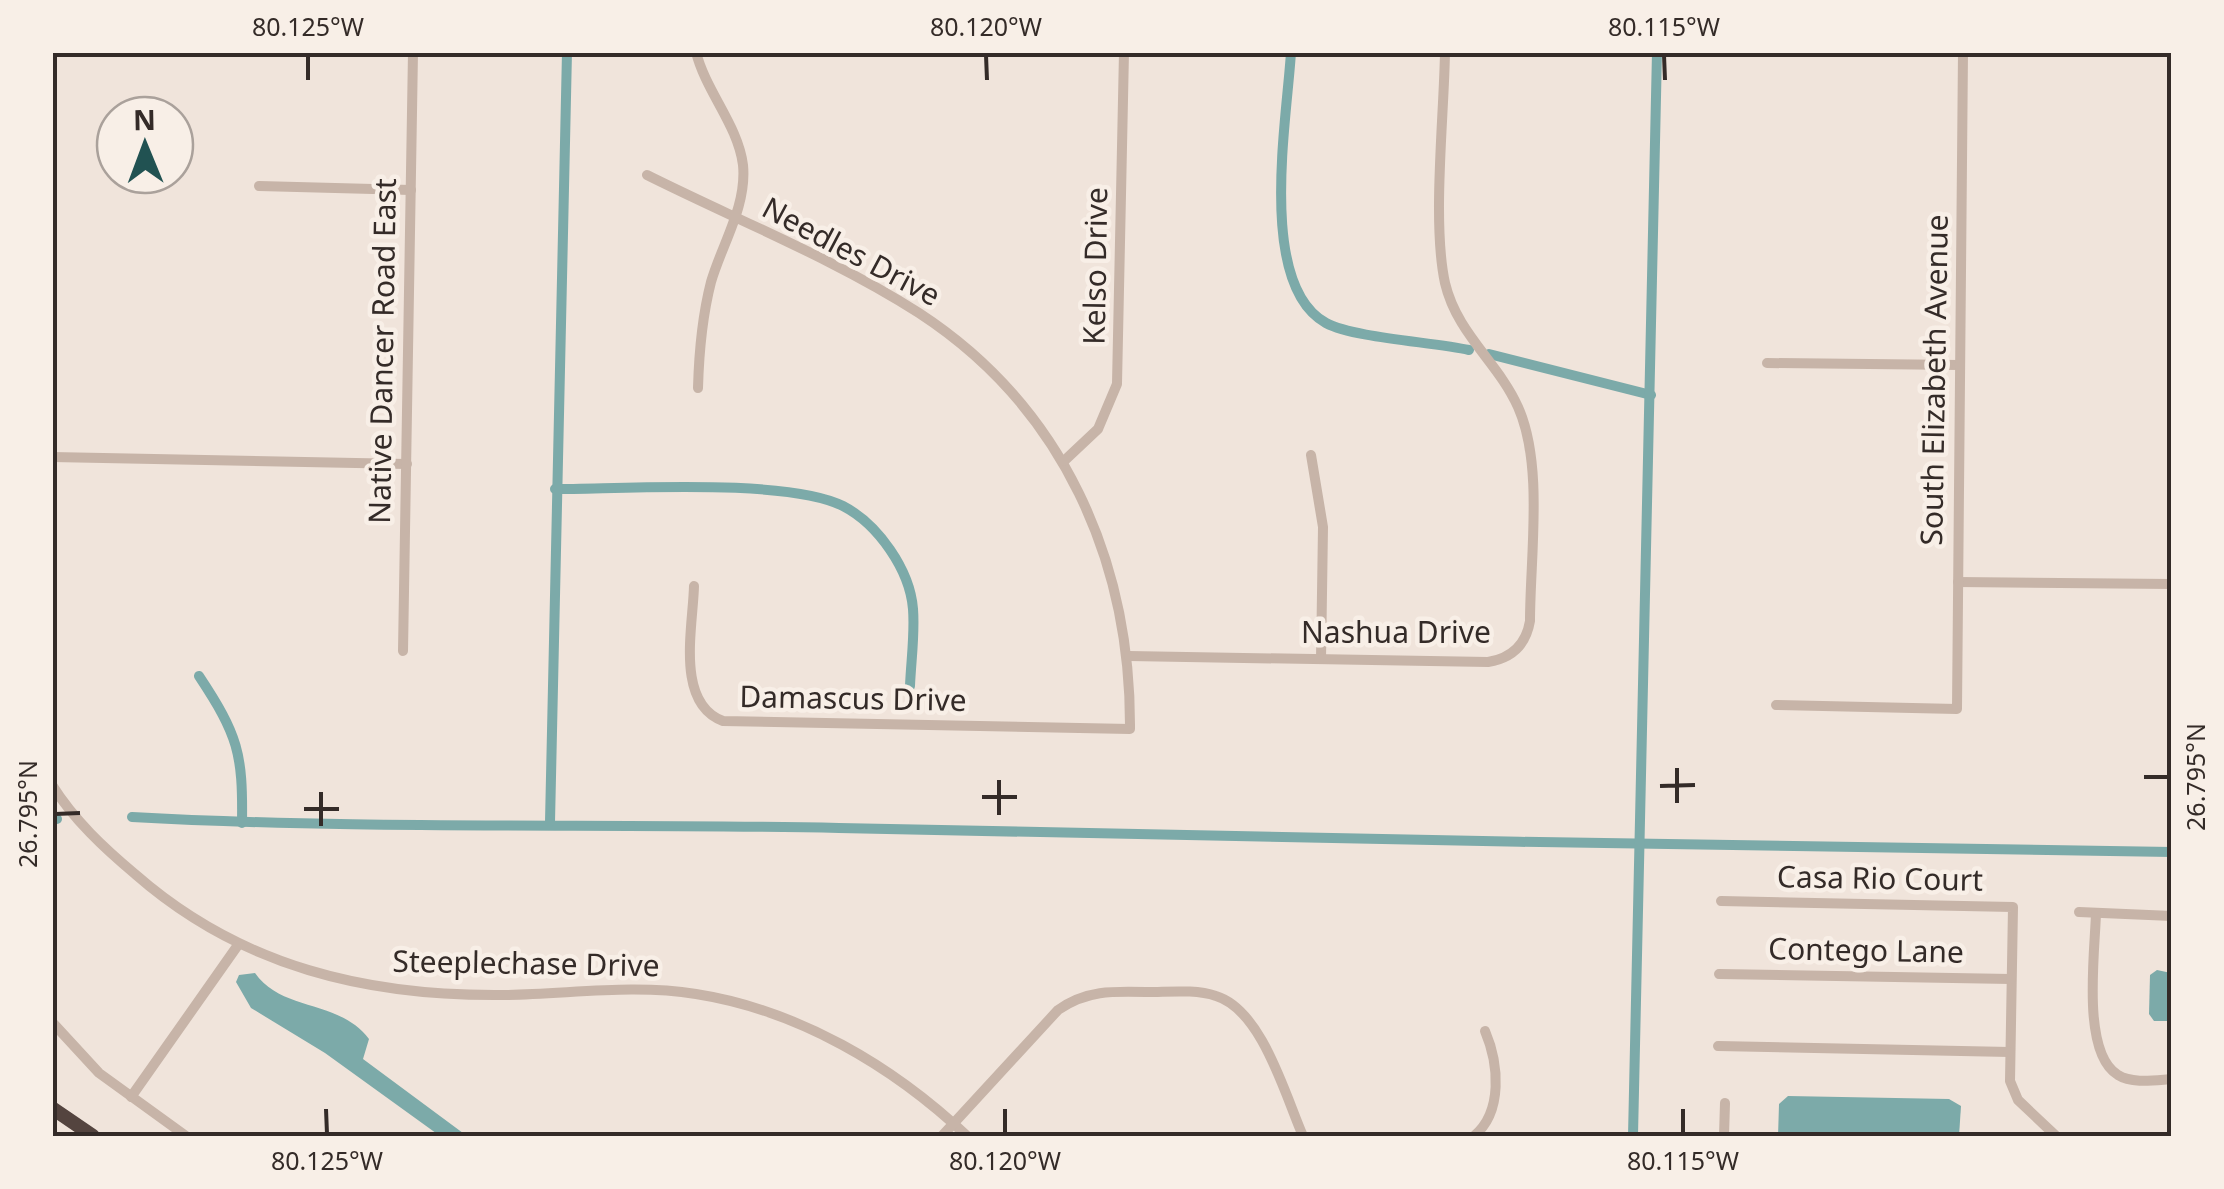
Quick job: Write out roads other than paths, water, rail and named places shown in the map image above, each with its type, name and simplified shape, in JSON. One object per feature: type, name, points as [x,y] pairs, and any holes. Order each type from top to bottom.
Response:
[{"type":"highway","points":[[52,1108],[92,1136]]},
{"type":"street","name":"Native Dancer Road East","points":[[403,651],[413,52]]},
{"type":"street","points":[[696,52],[741,155],[743,184],[707,298],[698,388]]},
{"type":"street","name":"Kelso Drive","points":[[1064,461],[1098,429],[1117,384],[1124,52]]},
{"type":"street","name":"Nashua Drive","points":[[1128,656],[1495,661],[1515,652],[1529,628],[1532,468],[1527,434],[1507,385],[1460,324],[1444,274],[1445,52]]},
{"type":"street","name":"South Elizabeth Avenue","points":[[1776,705],[1956,709],[1963,52]]},
{"type":"street","name":"Needles Drive","points":[[647,175],[890,296],[943,330],[1016,396],[1064,461],[1103,542],[1118,594],[1128,656],[1130,729]]},
{"type":"street","points":[[259,186],[411,190]]},
{"type":"street","points":[[1767,363],[1960,364]]},
{"type":"street","points":[[1311,455],[1323,527],[1321,659]]},
{"type":"street","points":[[52,457],[407,464]]},
{"type":"street","points":[[1958,582],[2172,584]]},
{"type":"street","name":"Damascus Drive","points":[[694,586],[693,687],[701,706],[723,722],[1130,729]]},
{"type":"street","name":"Steeplechase Drive","points":[[52,786],[97,842],[169,904],[238,946],[302,972],[399,990],[507,995],[632,988],[731,1001],[796,1020],[854,1052],[931,1102],[967,1136]]},
{"type":"street","name":"Casa Rio Court","points":[[1721,901],[2012,907],[2010,1052],[2014,1094],[2056,1136]]},
{"type":"street","points":[[2079,912],[2172,916]]},
{"type":"street","points":[[2096,912],[2095,1030],[2102,1060],[2124,1078],[2172,1079]]},
{"type":"street","points":[[131,1097],[238,946]]},
{"type":"street","name":"Contego Lane","points":[[1719,974],[2011,979]]},
{"type":"street","points":[[942,1136],[1048,1019],[1069,1002],[1105,991],[1199,992],[1234,1004],[1249,1018],[1304,1136]]},
{"type":"street","points":[[52,1022],[80,1055],[186,1136]]},
{"type":"street","points":[[1474,1136],[1489,1120],[1495,1101],[1492,1047],[1485,1031]]},
{"type":"street","points":[[1718,1046],[2010,1052]]},
{"type":"street","points":[[1724,1136],[1725,1102]]},
{"type":"water","points":[[2157,970],[2171,973],[2171,1021],[2154,1021],[2149,1014],[2150,975]]},
{"type":"water","points":[[255,973],[280,994],[357,1026],[369,1039],[363,1059],[467,1136],[440,1136],[325,1053],[251,1008],[236,982],[239,975]]},
{"type":"water","points":[[1788,1096],[1949,1099],[1961,1106],[1959,1136],[1778,1136],[1779,1104]]},
{"type":"waterway","points":[[550,822],[567,52]]},
{"type":"waterway","points":[[1291,52],[1281,199],[1291,274],[1305,303],[1326,323],[1339,328],[1469,350]]},
{"type":"waterway","points":[[1633,1136],[1657,52]]},
{"type":"waterway","points":[[1489,354],[1651,395]]},
{"type":"waterway","points":[[555,489],[745,488],[818,497],[843,506],[880,536],[906,579],[913,618],[910,686]]},
{"type":"waterway","points":[[199,676],[236,745],[242,823]]},
{"type":"waterway","points":[[132,817],[309,824],[751,827],[2172,852]]},
{"type":"waterway","points":[[52,819],[57,819]]}]
